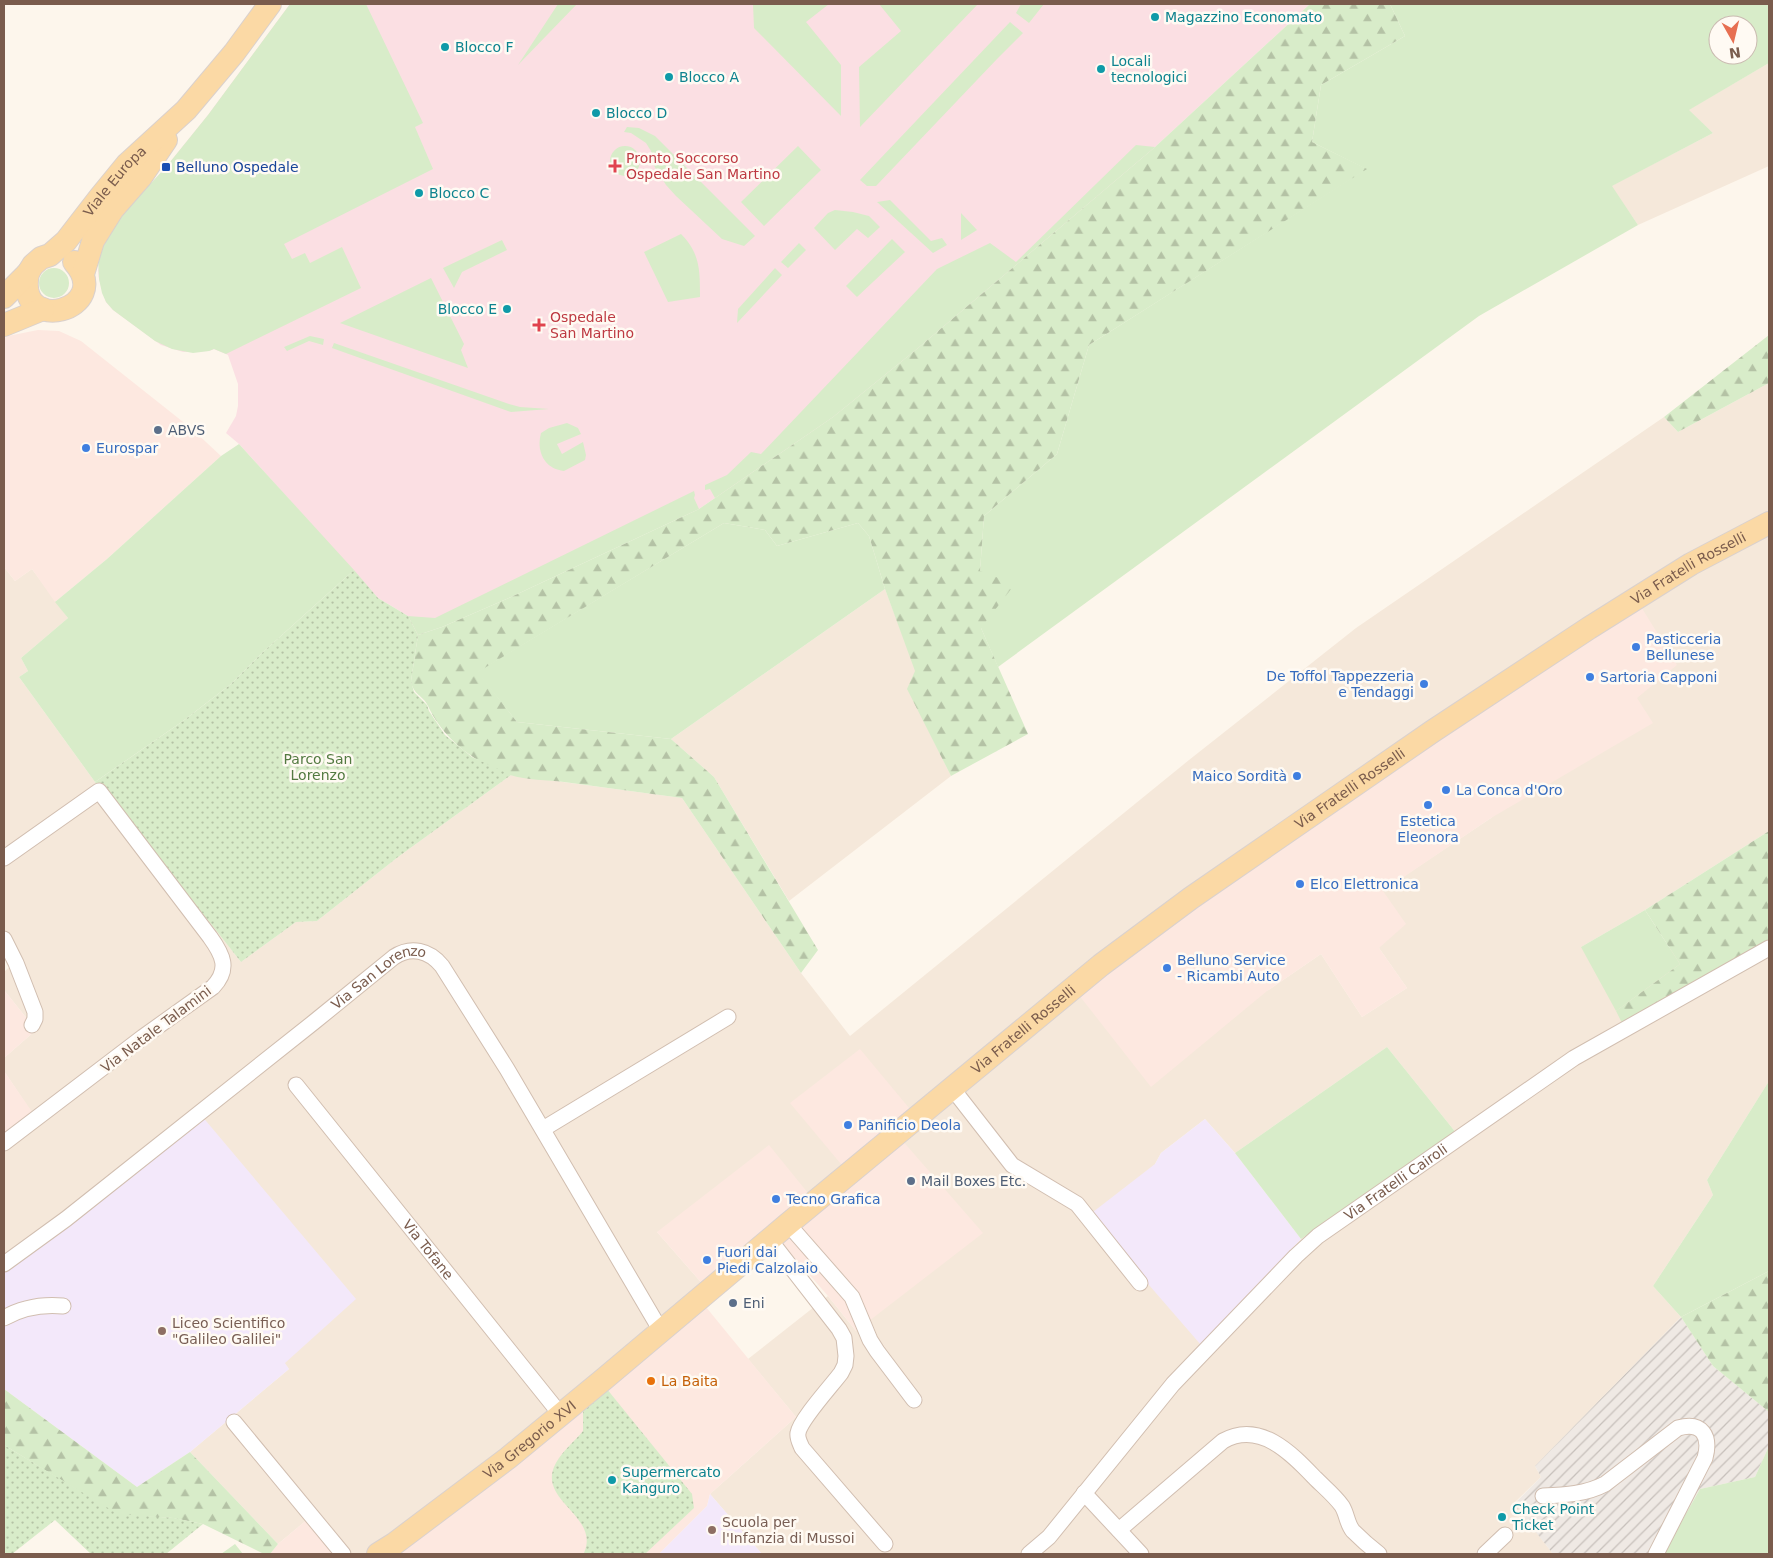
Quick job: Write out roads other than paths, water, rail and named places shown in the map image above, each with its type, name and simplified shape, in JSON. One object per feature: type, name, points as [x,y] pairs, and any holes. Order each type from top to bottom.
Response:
[{"type":"main road","name":"Viale Europa","points":[[4,325],[43,309],[60,311],[69,308],[76,302],[82,294],[84,285],[83,274],[93,241],[113,209],[141,177],[186,110],[234,53],[270,4]]},
{"type":"main road","name":"Viale Europa","points":[[4,297],[28,273],[33,264],[50,254],[66,241],[127,164],[186,110]]},
{"type":"main road","points":[[50,254],[58,254],[73,260],[83,274]]},
{"type":"main road","points":[[28,273],[27,290],[30,298],[43,309]]},
{"type":"main road","name":"Via Fratelli Rosselli","points":[[661,1331],[1101,966],[1200,892],[1433,731],[1597,623],[1691,564],[1769,522]]},
{"type":"main road","name":"Via Gregorio XVI","points":[[383,1552],[462,1494],[561,1415],[661,1331]]},
{"type":"street","name":"Via Natale Talamini","points":[[4,858],[99,791],[219,949],[223,960],[218,982],[213,987],[143,1037],[4,1143]]},
{"type":"street","points":[[4,939],[16,963],[35,1012],[32,1026]]},
{"type":"street","name":"Via Fratelli Cairoli","points":[[1029,1554],[1049,1537],[1173,1384],[1296,1256],[1318,1236],[1574,1058],[1769,948]]},
{"type":"street","name":"Via San Lorenzo","points":[[4,1264],[74,1213],[402,951],[411,950],[428,954],[442,966],[543,1129],[661,1331]]},
{"type":"street","points":[[543,1129],[728,1017]]},
{"type":"street","name":"Via Tofane","points":[[296,1085],[561,1415]]},
{"type":"street","points":[[952,1088],[1012,1165],[1077,1204],[1140,1283]]},
{"type":"street","points":[[788,1224],[852,1297],[877,1352],[914,1400]]},
{"type":"street","points":[[770,1240],[839,1329],[846,1347],[845,1365],[802,1424],[799,1430],[799,1442],[802,1448],[885,1544]]},
{"type":"street","points":[[4,1318],[17,1310],[37,1306],[63,1306]]},
{"type":"street","points":[[234,1422],[343,1554]]},
{"type":"street","points":[[1543,1496],[1579,1493],[1598,1488],[1606,1484],[1678,1428],[1685,1426],[1700,1429],[1705,1434],[1707,1442],[1705,1458],[1656,1554]]},
{"type":"street","points":[[1118,1530],[1223,1441],[1236,1436],[1251,1435],[1274,1443],[1298,1460],[1339,1503],[1352,1529],[1379,1554]]},
{"type":"street","points":[[1084,1493],[1141,1554]]},
{"type":"street","points":[[1485,1554],[1504,1535]]},
{"type":"place","name":"Magazzino Economato","points":[[1155,17]]},
{"type":"place","name":"Blocco F","points":[[445,47]]},
{"type":"place","name":"Locali tecnologici","points":[[1101,69]]},
{"type":"place","name":"Blocco A","points":[[669,77]]},
{"type":"place","name":"Blocco D","points":[[596,113]]},
{"type":"place","name":"Pronto Soccorso Ospedale San Martino","points":[[615,166]]},
{"type":"place","name":"Belluno Ospedale","points":[[166,167]]},
{"type":"place","name":"Blocco C","points":[[419,193]]},
{"type":"place","name":"Blocco E","points":[[507,309]]},
{"type":"place","name":"Ospedale San Martino","points":[[539,325]]},
{"type":"place","name":"ABVS","points":[[158,430]]},
{"type":"place","name":"Eurospar","points":[[86,448]]},
{"type":"place","name":"Pasticceria Bellunese","points":[[1636,647]]},
{"type":"place","name":"Sartoria Capponi","points":[[1590,677]]},
{"type":"place","name":"De Toffol Tappezzeria e Tendaggi","points":[[1424,684]]},
{"type":"place","name":"Maico Sordità","points":[[1297,776]]},
{"type":"place","name":"La Conca d'Oro","points":[[1446,790]]},
{"type":"place","name":"Estetica Eleonora","points":[[1428,805]]},
{"type":"place","name":"Elco Elettronica","points":[[1300,884]]},
{"type":"place","name":"Belluno Service - Ricambi Auto","points":[[1167,968]]},
{"type":"place","name":"Panificio Deola","points":[[848,1125]]},
{"type":"place","name":"Mail Boxes Etc.","points":[[911,1181]]},
{"type":"place","name":"Tecno Grafica","points":[[776,1199]]},
{"type":"place","name":"Fuori dai Piedi Calzolaio","points":[[707,1260]]},
{"type":"place","name":"Eni","points":[[733,1303]]},
{"type":"place","name":"Liceo Scientifico \"Galileo Galilei\"","points":[[162,1331]]},
{"type":"place","name":"La Baita","points":[[651,1381]]},
{"type":"place","name":"Supermercato Kanguro","points":[[612,1480]]},
{"type":"place","name":"Check Point Ticket","points":[[1502,1517]]},
{"type":"place","name":"Scuola per l'Infanzia di Mussoi","points":[[712,1530]]},
{"type":"park label","name":"Parco San Lorenzo","points":[[318,768]]}]
